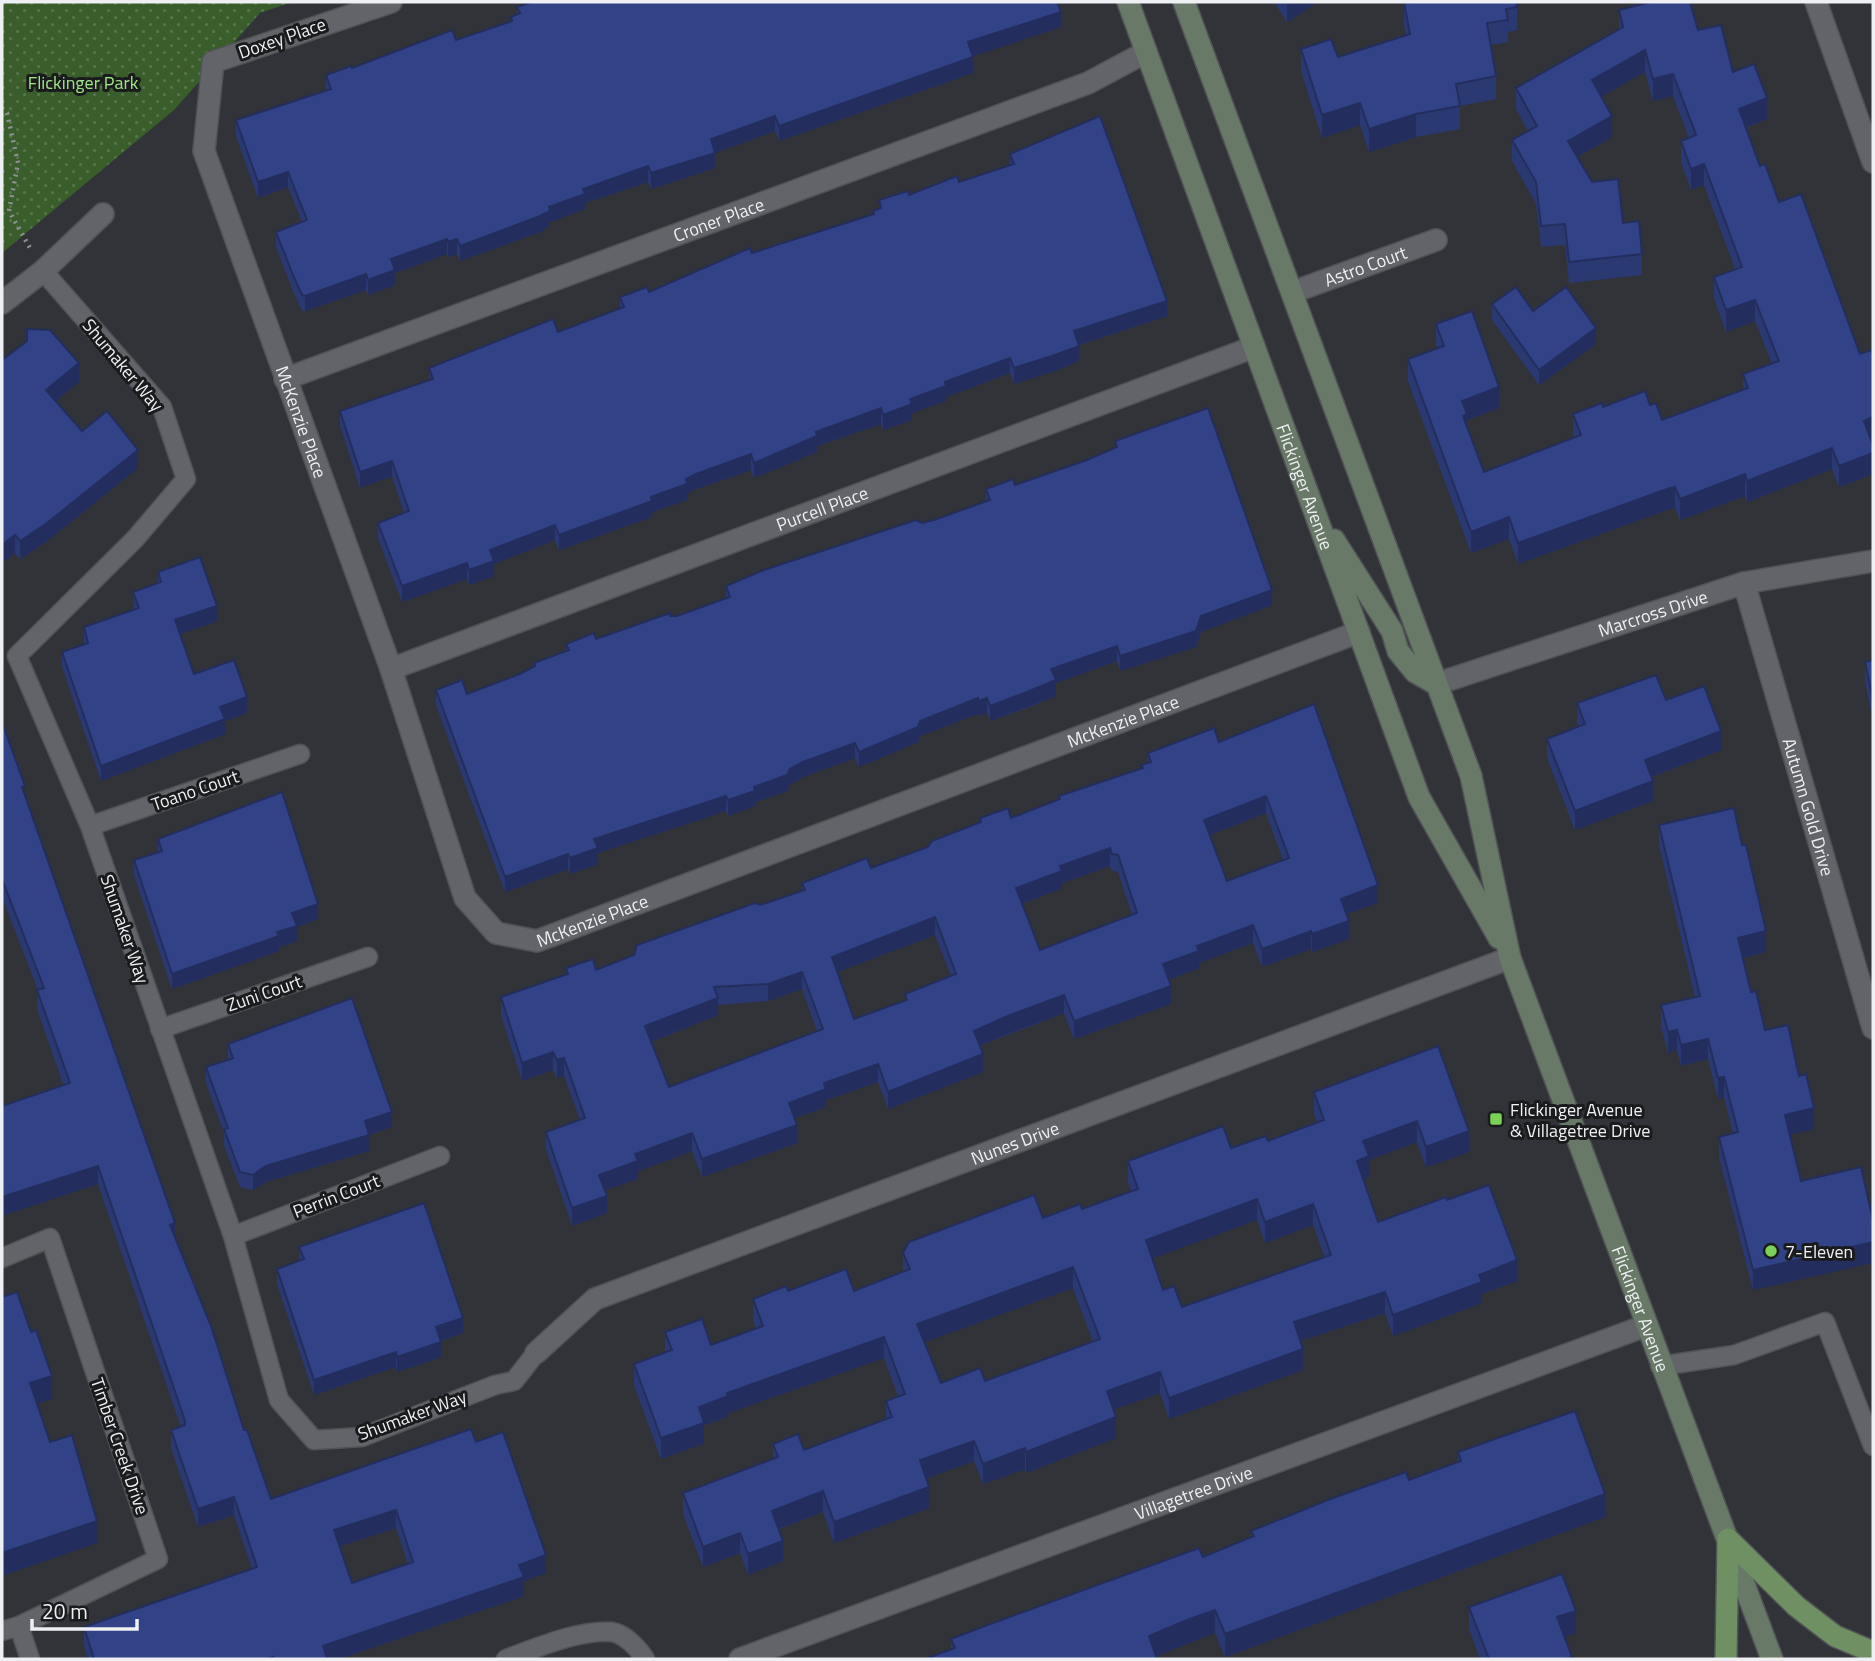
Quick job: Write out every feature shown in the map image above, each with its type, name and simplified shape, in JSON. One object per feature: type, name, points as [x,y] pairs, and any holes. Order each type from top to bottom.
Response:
[{"type":"main road","name":"Flickinger Avenue","points":[[1128,2],[1419,797],[1510,958]]},
{"type":"main road","name":"Flickinger Avenue","points":[[1184,2],[1471,776],[1510,958],[1645,1326],[1772,1659]]},
{"type":"main road","points":[[1311,502],[1392,631],[1398,651],[1415,672],[1436,684]]},
{"type":"main road","points":[[1728,1539],[1796,1606],[1835,1636],[1873,1652]]},
{"type":"main road","points":[[1726,1659],[1728,1539]]},
{"type":"street","name":"Doxey Place","points":[[213,62],[391,2]]},
{"type":"street","points":[[1816,2],[1873,162]]},
{"type":"street","name":"Croner Place","points":[[285,379],[1088,83],[1146,52]]},
{"type":"street","name":"McKenzie Place","points":[[213,62],[204,151],[391,669],[465,898],[496,933],[537,941],[1359,632]]},
{"type":"street","points":[[2,303],[43,271],[103,214]]},
{"type":"street","name":"Astro Court","points":[[1293,292],[1436,240]]},
{"type":"street","name":"Purcell Place","points":[[391,669],[1254,347]]},
{"type":"street","name":"Marcross Drive","points":[[1436,684],[1744,583],[1873,561]]},
{"type":"street","name":"Autumn Gold Drive","points":[[1744,583],[1873,1028]]},
{"type":"street","name":"Nunes Drive","points":[[536,1353],[594,1299],[1510,958]]},
{"type":"street","name":"Villagetree Drive","points":[[740,1659],[1645,1326]]},
{"type":"lane","name":"Shumaker Way","points":[[43,271],[162,407],[186,479],[135,539],[17,656],[90,826],[233,1236],[278,1400],[314,1440],[362,1437],[495,1385],[514,1381],[536,1353]]},
{"type":"lane","name":"Toano Court","points":[[90,826],[300,754]]},
{"type":"lane","name":"Zuni Court","points":[[160,1029],[368,957]]},
{"type":"lane","name":"Perrin Court","points":[[233,1236],[440,1156]]},
{"type":"lane","name":"Timber Creek Drive","points":[[2,1258],[50,1238],[158,1559],[10,1629],[30,1659]]},
{"type":"lane","points":[[1660,1366],[1734,1355],[1825,1322],[1873,1447]]},
{"type":"lane","points":[[506,1659],[565,1638],[614,1632],[637,1647],[645,1659]]},
{"type":"path","points":[[2,108],[7,113],[18,163],[9,211],[43,271]]},
{"type":"green space","name":"Flickinger Park","points":[[2,2],[292,2],[260,13],[174,110],[2,253]]},
{"type":"building","points":[[532,2],[1057,2],[1061,12],[968,42],[973,57],[779,126],[775,116],[711,139],[715,153],[651,173],[648,166],[583,189],[585,194],[549,207],[550,211],[540,216],[460,246],[457,239],[448,242],[447,239],[391,259],[395,270],[368,280],[366,274],[302,295],[276,232],[307,220],[288,172],[258,182],[236,120],[331,89],[326,75],[351,66],[352,68],[452,30],[456,40],[512,21],[511,17],[520,13],[517,7]]},
{"type":"building","points":[[1516,2],[1517,7],[1506,9],[1508,20],[1487,23],[1496,76],[1456,84],[1460,106],[1416,114],[1369,129],[1360,103],[1322,115],[1301,49],[1331,39],[1338,57],[1410,34],[1404,3]]},
{"type":"building","points":[[1651,2],[1690,2],[1698,30],[1721,25],[1733,72],[1754,64],[1767,98],[1739,109],[1760,166],[1765,164],[1779,202],[1801,194],[1860,354],[1871,350],[1873,355],[1873,417],[1864,421],[1873,445],[1873,453],[1839,466],[1832,448],[1747,481],[1745,474],[1680,499],[1675,487],[1667,489],[1518,543],[1509,517],[1471,532],[1408,359],[1444,346],[1436,324],[1472,311],[1499,387],[1462,401],[1467,414],[1463,416],[1484,472],[1581,435],[1573,414],[1602,403],[1603,407],[1645,391],[1650,405],[1656,403],[1662,420],[1748,388],[1743,374],[1779,361],[1755,300],[1726,310],[1714,277],[1742,267],[1704,164],[1691,169],[1681,141],[1696,135],[1673,74],[1653,79],[1645,50],[1592,80],[1612,116],[1568,141],[1592,182],[1618,179],[1623,223],[1639,221],[1642,254],[1569,262],[1565,224],[1541,226],[1536,182],[1512,140],[1537,126],[1516,88],[1623,27],[1619,10]]},
{"type":"building","points":[[1100,116],[1167,301],[1074,331],[1079,346],[1055,355],[1014,368],[1010,358],[945,382],[946,386],[910,399],[912,404],[883,415],[881,408],[816,432],[817,436],[754,463],[751,454],[696,474],[686,479],[687,484],[651,497],[652,501],[559,535],[555,525],[490,550],[494,561],[469,570],[467,563],[402,586],[378,523],[409,511],[392,461],[360,472],[340,411],[433,379],[429,368],[553,319],[558,332],[624,307],[620,297],[647,287],[649,292],[750,248],[752,253],[874,214],[873,211],[881,208],[879,200],[908,191],[909,195],[957,176],[959,182],[1014,164],[1010,154]]},
{"type":"building","points":[[1516,287],[1533,311],[1566,287],[1596,328],[1539,370],[1492,304]]},
{"type":"building","points":[[27,329],[50,330],[79,363],[46,390],[82,431],[107,411],[138,450],[47,523],[20,541],[15,535],[2,545],[2,360],[27,341]]},
{"type":"building","points":[[1208,408],[1272,590],[1201,616],[1196,631],[1120,656],[1117,646],[1051,669],[1056,680],[1027,692],[990,706],[987,698],[978,701],[978,698],[920,721],[918,727],[859,752],[855,743],[803,762],[790,769],[787,775],[754,787],[755,791],[728,800],[726,796],[594,839],[598,848],[570,858],[568,854],[505,877],[436,690],[462,680],[467,694],[520,674],[535,666],[534,663],[569,650],[566,644],[594,633],[596,639],[670,613],[670,616],[677,616],[730,597],[726,586],[764,570],[916,520],[922,523],[934,520],[990,500],[986,489],[1013,479],[1015,485],[1087,460],[1117,447],[1115,441]]},
{"type":"building","points":[[200,557],[217,606],[175,620],[194,674],[234,660],[247,697],[220,707],[225,719],[101,766],[62,652],[88,643],[84,627],[139,608],[133,592],[161,582],[158,572]]},
{"type":"building","points":[[1873,660],[1873,700],[1865,662]]},
{"type":"building","points":[[1656,675],[1666,700],[1704,686],[1721,731],[1645,760],[1653,781],[1575,811],[1547,739],[1585,724],[1577,703]]},
{"type":"building","points":[[1314,704],[1378,885],[1341,899],[1349,921],[1312,934],[1311,931],[1262,949],[1253,925],[1197,946],[1199,951],[1163,964],[1171,986],[1074,1021],[1064,995],[1010,1015],[974,1031],[983,1054],[888,1092],[878,1064],[824,1083],[826,1089],[789,1103],[797,1125],[702,1159],[692,1133],[635,1154],[638,1161],[599,1175],[607,1196],[572,1208],[546,1132],[585,1118],[564,1058],[557,1060],[553,1052],[522,1063],[501,997],[568,974],[566,968],[593,959],[596,970],[634,955],[637,945],[755,903],[760,905],[805,890],[802,883],[867,858],[871,868],[928,847],[932,841],[1008,808],[1011,818],[1060,799],[1059,796],[1143,768],[1141,765],[1151,762],[1148,753],[1214,728],[1219,742]],"holes":[[[1266,796],[1289,858],[1227,881],[1204,820]],[[1110,848],[1112,854],[1118,855],[1137,913],[1040,950],[1016,888],[1062,871],[1060,866]],[[935,917],[956,974],[905,994],[907,1000],[854,1019],[832,957]],[[802,972],[823,1029],[669,1087],[645,1026],[718,998],[714,987],[768,984]]]},
{"type":"building","points":[[2,722],[25,786],[22,787],[175,1223],[170,1225],[211,1326],[244,1430],[247,1430],[271,1499],[471,1429],[476,1442],[503,1432],[546,1555],[519,1565],[524,1577],[323,1646],[327,1659],[94,1659],[84,1627],[257,1567],[234,1497],[198,1509],[171,1430],[185,1425],[185,1421],[98,1166],[2,1197],[2,1106],[70,1083],[37,990],[44,988],[2,879]],"holes":[[[396,1510],[413,1562],[352,1583],[334,1530]]]},
{"type":"building","points":[[282,792],[318,904],[292,913],[297,926],[277,932],[279,936],[172,974],[134,860],[162,851],[158,839]]},
{"type":"building","points":[[1734,808],[1742,845],[1746,845],[1766,931],[1738,938],[1751,992],[1756,991],[1765,1030],[1788,1025],[1799,1076],[1806,1074],[1814,1108],[1785,1115],[1801,1181],[1861,1167],[1873,1220],[1873,1242],[1753,1270],[1719,1137],[1738,1132],[1724,1077],[1718,1078],[1708,1039],[1681,1045],[1677,1030],[1668,1032],[1661,1005],[1700,996],[1659,825]]},
{"type":"building","points":[[352,998],[392,1112],[365,1121],[369,1135],[266,1166],[253,1175],[240,1172],[224,1129],[228,1128],[206,1067],[233,1058],[228,1044]]},
{"type":"building","points":[[1438,1046],[1469,1131],[1426,1147],[1417,1121],[1363,1141],[1369,1156],[1357,1161],[1378,1222],[1446,1197],[1447,1200],[1489,1185],[1517,1260],[1479,1275],[1482,1282],[1393,1315],[1385,1292],[1294,1322],[1303,1349],[1169,1398],[1160,1372],[1107,1391],[1116,1417],[1026,1452],[1025,1448],[983,1464],[974,1441],[920,1460],[929,1487],[834,1522],[823,1491],[772,1511],[783,1541],[748,1554],[740,1533],[703,1547],[683,1493],[778,1457],[773,1444],[798,1434],[804,1450],[892,1417],[886,1401],[905,1394],[884,1337],[727,1393],[728,1396],[699,1407],[704,1423],[661,1438],[634,1364],[672,1350],[665,1332],[702,1319],[711,1345],[763,1326],[753,1299],[786,1286],[788,1291],[846,1269],[854,1291],[910,1269],[903,1253],[909,1242],[1034,1195],[1043,1218],[1080,1204],[1082,1209],[1138,1189],[1128,1161],[1223,1126],[1231,1148],[1266,1136],[1268,1141],[1324,1120],[1314,1092]],"holes":[[[1257,1199],[1265,1222],[1313,1204],[1331,1255],[1182,1307],[1174,1286],[1163,1290],[1146,1240]],[[1073,1267],[1100,1339],[985,1381],[980,1368],[941,1383],[917,1324]]]},
{"type":"building","points":[[424,1203],[463,1318],[436,1327],[441,1342],[397,1357],[396,1352],[314,1380],[277,1269],[304,1259],[299,1247]]},
{"type":"building","points":[[17,1292],[31,1332],[36,1330],[52,1376],[30,1383],[50,1442],[72,1435],[97,1521],[2,1553],[2,1297]]},
{"type":"building","points":[[1575,1411],[1605,1494],[1225,1634],[1215,1610],[1187,1620],[1149,1636],[1157,1659],[925,1659],[955,1648],[951,1639],[985,1626],[1199,1548],[1203,1557],[1254,1536],[1251,1531],[1333,1498],[1406,1472],[1409,1480],[1461,1461],[1458,1452]]},
{"type":"building","points":[[1562,1574],[1576,1611],[1557,1617],[1572,1657],[1489,1659],[1469,1607]]},
{"type":"place","name":"Flickinger Avenue & Villagetree Drive","points":[[1496,1119]]},
{"type":"place","name":"7-Eleven","points":[[1771,1251]]}]
